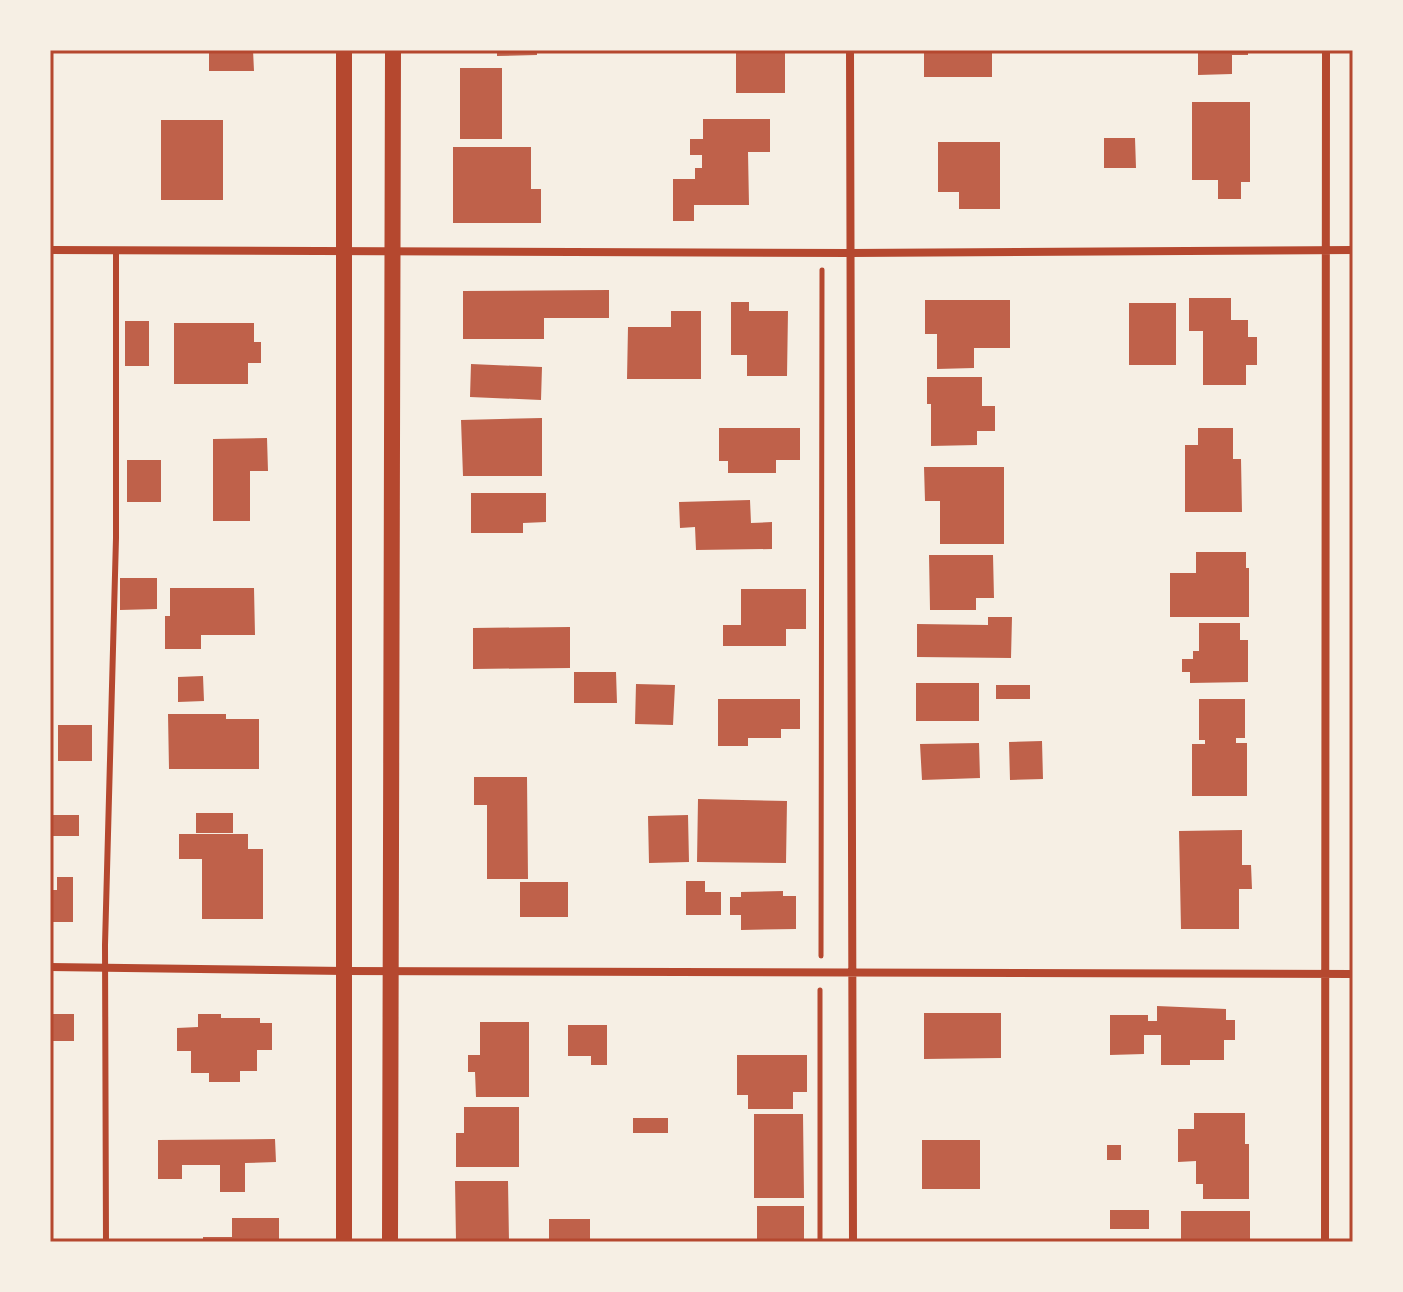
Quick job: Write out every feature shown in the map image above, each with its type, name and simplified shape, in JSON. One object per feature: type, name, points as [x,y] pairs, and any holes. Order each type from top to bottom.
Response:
[{"type":"main road","points":[[344,50],[344,1242]]},
{"type":"main road","points":[[390,1242],[393,50]]},
{"type":"street","points":[[850,50],[853,1242]]},
{"type":"street","points":[[1325,1242],[1326,50]]},
{"type":"street","points":[[50,250],[850,253],[1353,250]]},
{"type":"street","points":[[50,967],[344,971],[1353,974]]},
{"type":"lane","points":[[106,1242],[105,968],[116,538],[116,250]]},
{"type":"path","points":[[820,1242],[822,253]]},
{"type":"building","points":[[209,50],[253,50],[254,71],[209,71]]},
{"type":"building","points":[[497,50],[537,50],[537,55],[497,56]]},
{"type":"building","points":[[736,50],[785,50],[785,93],[736,93]]},
{"type":"building","points":[[924,50],[992,50],[992,77],[924,77]]},
{"type":"building","points":[[1198,50],[1248,50],[1248,55],[1232,55],[1232,74],[1198,75]]},
{"type":"building","points":[[460,68],[502,68],[502,139],[460,139]]},
{"type":"building","points":[[1192,102],[1250,102],[1250,182],[1241,182],[1241,199],[1218,199],[1218,180],[1192,180]]},
{"type":"building","points":[[703,119],[770,119],[770,152],[748,152],[749,205],[694,205],[694,221],[673,221],[673,179],[695,179],[695,168],[702,168],[702,155],[690,155],[690,139],[703,139]]},
{"type":"building","points":[[161,120],[223,120],[223,200],[161,200]]},
{"type":"building","points":[[1104,138],[1135,138],[1136,168],[1104,168]]},
{"type":"building","points":[[938,142],[1000,142],[1000,209],[959,209],[959,192],[938,192]]},
{"type":"building","points":[[453,147],[531,147],[531,189],[541,189],[541,223],[453,223]]},
{"type":"building","points":[[609,290],[609,318],[544,318],[544,339],[463,339],[463,291]]},
{"type":"building","points":[[1189,298],[1231,298],[1231,320],[1248,320],[1248,337],[1257,337],[1257,365],[1246,365],[1246,385],[1203,385],[1203,331],[1189,331]]},
{"type":"building","points":[[925,300],[1010,300],[1010,348],[974,348],[974,368],[937,369],[937,334],[925,334]]},
{"type":"building","points":[[731,302],[749,302],[749,311],[788,311],[787,376],[747,376],[747,355],[731,355]]},
{"type":"building","points":[[1129,303],[1176,303],[1176,365],[1129,365]]},
{"type":"building","points":[[671,311],[701,311],[701,379],[627,379],[628,327],[671,327]]},
{"type":"building","points":[[125,321],[149,321],[149,366],[125,366]]},
{"type":"building","points":[[174,323],[254,323],[254,342],[261,342],[261,363],[248,363],[248,384],[174,384]]},
{"type":"building","points":[[471,364],[542,367],[541,400],[470,397]]},
{"type":"building","points":[[927,377],[982,377],[982,406],[995,406],[995,431],[977,431],[977,445],[931,446],[931,404],[927,404]]},
{"type":"building","points":[[542,418],[542,476],[463,476],[461,420]]},
{"type":"building","points":[[719,428],[800,428],[800,460],[776,460],[776,473],[728,473],[728,461],[719,461]]},
{"type":"building","points":[[1198,428],[1233,428],[1233,459],[1241,459],[1242,512],[1185,512],[1185,445],[1198,445]]},
{"type":"building","points":[[267,438],[268,471],[250,471],[250,521],[213,521],[213,439]]},
{"type":"building","points":[[127,460],[161,460],[161,502],[127,502]]},
{"type":"building","points":[[924,467],[1004,467],[1004,544],[940,544],[940,501],[925,501]]},
{"type":"building","points":[[471,493],[546,493],[546,522],[523,523],[523,533],[471,533]]},
{"type":"building","points":[[750,500],[751,523],[772,522],[772,549],[696,550],[695,527],[680,528],[679,502]]},
{"type":"building","points":[[1196,552],[1246,552],[1249,617],[1170,617],[1170,573],[1196,573]]},
{"type":"building","points":[[929,555],[993,555],[994,598],[976,598],[976,610],[930,610]]},
{"type":"building","points":[[120,578],[157,578],[157,609],[120,610]]},
{"type":"building","points":[[170,588],[254,588],[255,635],[201,635],[201,649],[165,649],[165,616],[170,616]]},
{"type":"building","points":[[741,589],[806,589],[806,629],[786,629],[786,646],[723,646],[723,625],[741,625]]},
{"type":"building","points":[[988,617],[1012,617],[1011,658],[917,657],[917,624],[988,625]]},
{"type":"building","points":[[1199,623],[1240,623],[1240,640],[1248,640],[1248,682],[1190,683],[1190,672],[1182,672],[1182,659],[1193,659],[1193,651],[1199,651]]},
{"type":"building","points":[[570,627],[570,668],[473,669],[473,628]]},
{"type":"building","points":[[574,672],[616,672],[617,703],[574,703]]},
{"type":"building","points":[[203,676],[204,701],[178,702],[178,677]]},
{"type":"building","points":[[916,683],[979,683],[979,721],[916,721]]},
{"type":"building","points":[[636,684],[675,685],[673,725],[635,724]]},
{"type":"building","points":[[996,685],[1030,685],[1030,699],[996,699]]},
{"type":"building","points":[[718,699],[800,699],[800,729],[781,729],[781,738],[748,738],[748,746],[718,746]]},
{"type":"building","points":[[1199,699],[1245,699],[1245,738],[1236,738],[1236,743],[1247,743],[1247,796],[1192,796],[1192,744],[1205,744],[1205,740],[1199,740]]},
{"type":"building","points":[[168,714],[226,714],[226,719],[259,719],[259,769],[169,769]]},
{"type":"building","points":[[58,725],[92,725],[92,761],[58,761]]},
{"type":"building","points":[[1042,741],[1043,779],[1010,780],[1009,742]]},
{"type":"building","points":[[979,743],[980,778],[922,780],[920,744]]},
{"type":"building","points":[[474,777],[527,777],[528,879],[487,879],[487,805],[474,805]]},
{"type":"building","points":[[698,799],[787,801],[786,863],[697,862]]},
{"type":"building","points":[[196,813],[233,813],[233,833],[196,833]]},
{"type":"building","points":[[50,815],[79,815],[79,836],[50,836]]},
{"type":"building","points":[[688,815],[689,862],[649,863],[648,816]]},
{"type":"building","points":[[1242,830],[1242,865],[1251,865],[1252,889],[1239,889],[1239,929],[1181,929],[1179,831]]},
{"type":"building","points":[[179,834],[248,834],[248,849],[263,849],[263,919],[202,919],[202,859],[179,859]]},
{"type":"building","points":[[57,877],[73,877],[73,922],[50,922],[50,890],[57,890]]},
{"type":"building","points":[[686,881],[705,881],[705,892],[721,892],[721,915],[686,915]]},
{"type":"building","points":[[520,882],[568,882],[568,917],[520,917]]},
{"type":"building","points":[[783,891],[783,896],[796,896],[796,929],[741,930],[741,915],[730,915],[730,897],[741,897],[741,892]]},
{"type":"building","points":[[1157,1006],[1226,1009],[1226,1020],[1235,1020],[1235,1040],[1224,1040],[1224,1060],[1190,1060],[1190,1065],[1161,1065],[1161,1035],[1144,1035],[1144,1054],[1110,1055],[1110,1015],[1148,1015],[1148,1021],[1157,1021]]},
{"type":"building","points":[[924,1013],[1001,1013],[1001,1058],[924,1059]]},
{"type":"building","points":[[50,1014],[74,1014],[74,1041],[50,1041]]},
{"type":"building","points":[[198,1014],[221,1014],[221,1018],[260,1018],[260,1023],[272,1023],[272,1050],[257,1050],[257,1071],[240,1071],[240,1082],[209,1082],[209,1073],[191,1073],[191,1051],[177,1051],[177,1028],[198,1027]]},
{"type":"building","points":[[480,1022],[529,1022],[529,1097],[476,1097],[475,1072],[468,1072],[468,1055],[480,1055]]},
{"type":"building","points":[[568,1025],[607,1025],[607,1065],[591,1065],[591,1056],[568,1056]]},
{"type":"building","points":[[737,1055],[807,1055],[807,1092],[793,1092],[793,1109],[748,1109],[748,1095],[737,1095]]},
{"type":"building","points":[[464,1107],[519,1107],[519,1167],[456,1167],[456,1133],[464,1133]]},
{"type":"building","points":[[1194,1113],[1245,1113],[1245,1144],[1249,1144],[1249,1199],[1203,1199],[1203,1184],[1196,1184],[1196,1161],[1178,1162],[1178,1129],[1194,1129]]},
{"type":"building","points":[[754,1114],[803,1114],[804,1198],[754,1198]]},
{"type":"building","points":[[633,1118],[668,1118],[668,1133],[633,1133]]},
{"type":"building","points":[[275,1139],[276,1162],[245,1163],[245,1192],[220,1192],[220,1165],[182,1165],[182,1179],[158,1179],[158,1140]]},
{"type":"building","points":[[922,1140],[980,1140],[980,1189],[922,1189]]},
{"type":"building","points":[[1107,1145],[1121,1145],[1121,1160],[1107,1160]]},
{"type":"building","points":[[455,1181],[508,1181],[509,1242],[456,1240]]},
{"type":"building","points":[[757,1206],[804,1206],[804,1242],[757,1242]]},
{"type":"building","points":[[1110,1210],[1149,1210],[1149,1229],[1110,1229]]},
{"type":"building","points":[[1181,1211],[1250,1211],[1250,1242],[1181,1242]]},
{"type":"building","points":[[232,1218],[279,1218],[279,1242],[203,1242],[203,1237],[232,1237]]},
{"type":"building","points":[[549,1219],[590,1219],[590,1242],[549,1242]]}]
